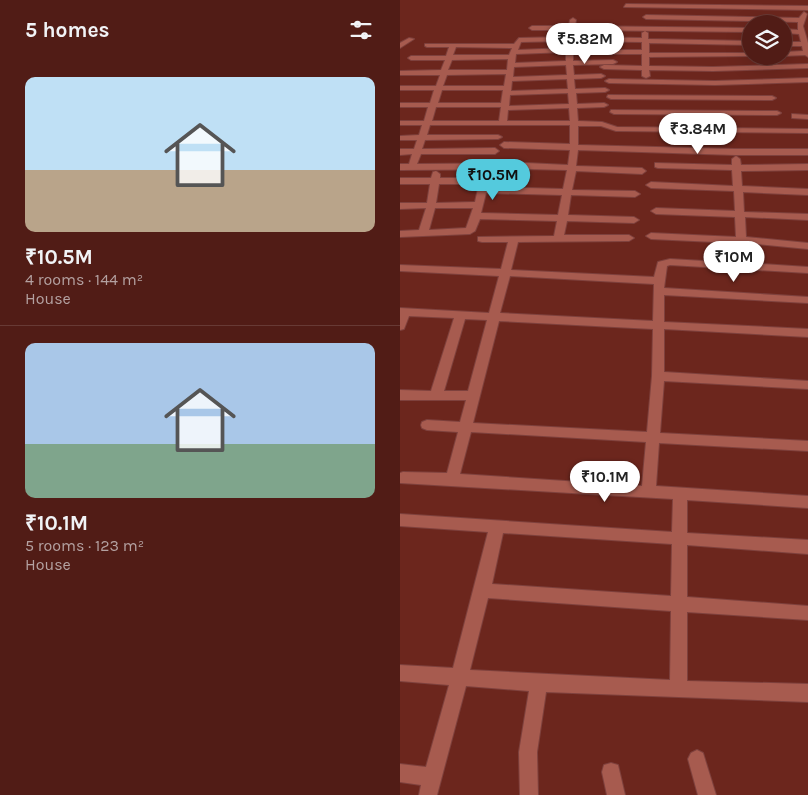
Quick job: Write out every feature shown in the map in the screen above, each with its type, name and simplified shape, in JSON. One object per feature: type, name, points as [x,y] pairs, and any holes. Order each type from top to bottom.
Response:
[{"type":"street","points":[[723,3],[724,18]]},
{"type":"street","points":[[626,6],[723,3],[808,9],[801,32],[807,51]]},
{"type":"street","points":[[646,6],[646,82],[649,130]]},
{"type":"street","points":[[646,16],[804,18]]},
{"type":"street","points":[[714,18],[715,42]]},
{"type":"street","points":[[559,238],[574,147],[569,49],[572,24]]},
{"type":"street","points":[[532,28],[572,24],[742,30]]},
{"type":"street","points":[[792,31],[801,32]]},
{"type":"street","points":[[400,46],[411,39]]},
{"type":"street","points":[[502,124],[512,62],[519,40],[570,39],[742,43]]},
{"type":"street","points":[[428,46],[454,46],[570,77],[601,76]]},
{"type":"street","points":[[412,167],[443,73],[454,46]]},
{"type":"street","points":[[792,46],[807,51]]},
{"type":"street","points":[[400,73],[443,73],[512,62],[569,49],[592,49]]},
{"type":"street","points":[[792,53],[807,51]]},
{"type":"street","points":[[602,52],[742,55]]},
{"type":"street","points":[[406,53],[512,62],[570,64],[623,62]]},
{"type":"street","points":[[711,55],[724,131]]},
{"type":"street","points":[[604,68],[713,69],[808,66]]},
{"type":"street","points":[[608,81],[715,83],[808,80]]},
{"type":"street","points":[[400,88],[508,91],[605,90]]},
{"type":"street","points":[[611,97],[772,98]]},
{"type":"street","points":[[400,104],[505,107],[604,106]]},
{"type":"street","points":[[614,112],[777,113]]},
{"type":"street","points":[[795,116],[808,116]]},
{"type":"street","points":[[400,123],[574,123],[602,124],[616,129],[808,131]]},
{"type":"street","points":[[400,138],[498,137]]},
{"type":"street","points":[[504,145],[735,152],[808,152]]},
{"type":"street","points":[[400,152],[496,151]]},
{"type":"street","points":[[735,152],[738,168],[743,266]]},
{"type":"street","points":[[658,165],[738,168],[808,167]]},
{"type":"street","points":[[400,167],[526,166],[642,171]]},
{"type":"street","points":[[423,233],[431,206],[437,167]]},
{"type":"street","points":[[400,181],[482,181],[484,183],[480,204],[470,231],[400,234]]},
{"type":"street","points":[[651,185],[808,192]]},
{"type":"street","points":[[483,190],[635,194]]},
{"type":"street","points":[[400,206],[480,204]]},
{"type":"street","points":[[656,211],[808,217]]},
{"type":"street","points":[[476,216],[634,220]]},
{"type":"street","points":[[651,236],[741,240],[808,246]]},
{"type":"street","points":[[482,239],[629,238]]},
{"type":"street","points":[[452,480],[514,239]]},
{"type":"street","points":[[649,492],[658,376],[659,286],[661,269],[666,262],[808,270]]},
{"type":"street","points":[[400,268],[506,272],[808,300]]},
{"type":"street","points":[[400,326],[402,312],[808,333]]},
{"type":"street","points":[[436,396],[461,314]]},
{"type":"street","points":[[658,376],[808,385]]},
{"type":"street","points":[[400,395],[474,396]]},
{"type":"street","points":[[427,425],[808,446]]},
{"type":"street","points":[[403,478],[808,502]]},
{"type":"street","points":[[678,689],[680,494]]},
{"type":"street","points":[[400,520],[808,547]]},
{"type":"street","points":[[428,795],[497,527]]},
{"type":"street","points":[[482,590],[808,613]]},
{"type":"street","points":[[400,673],[539,683],[808,693]]},
{"type":"street","points":[[528,795],[528,752],[539,683]]},
{"type":"street","points":[[697,759],[707,795]]},
{"type":"street","points":[[611,772],[616,795]]},
{"type":"street","points":[[400,773],[433,777]]}]
